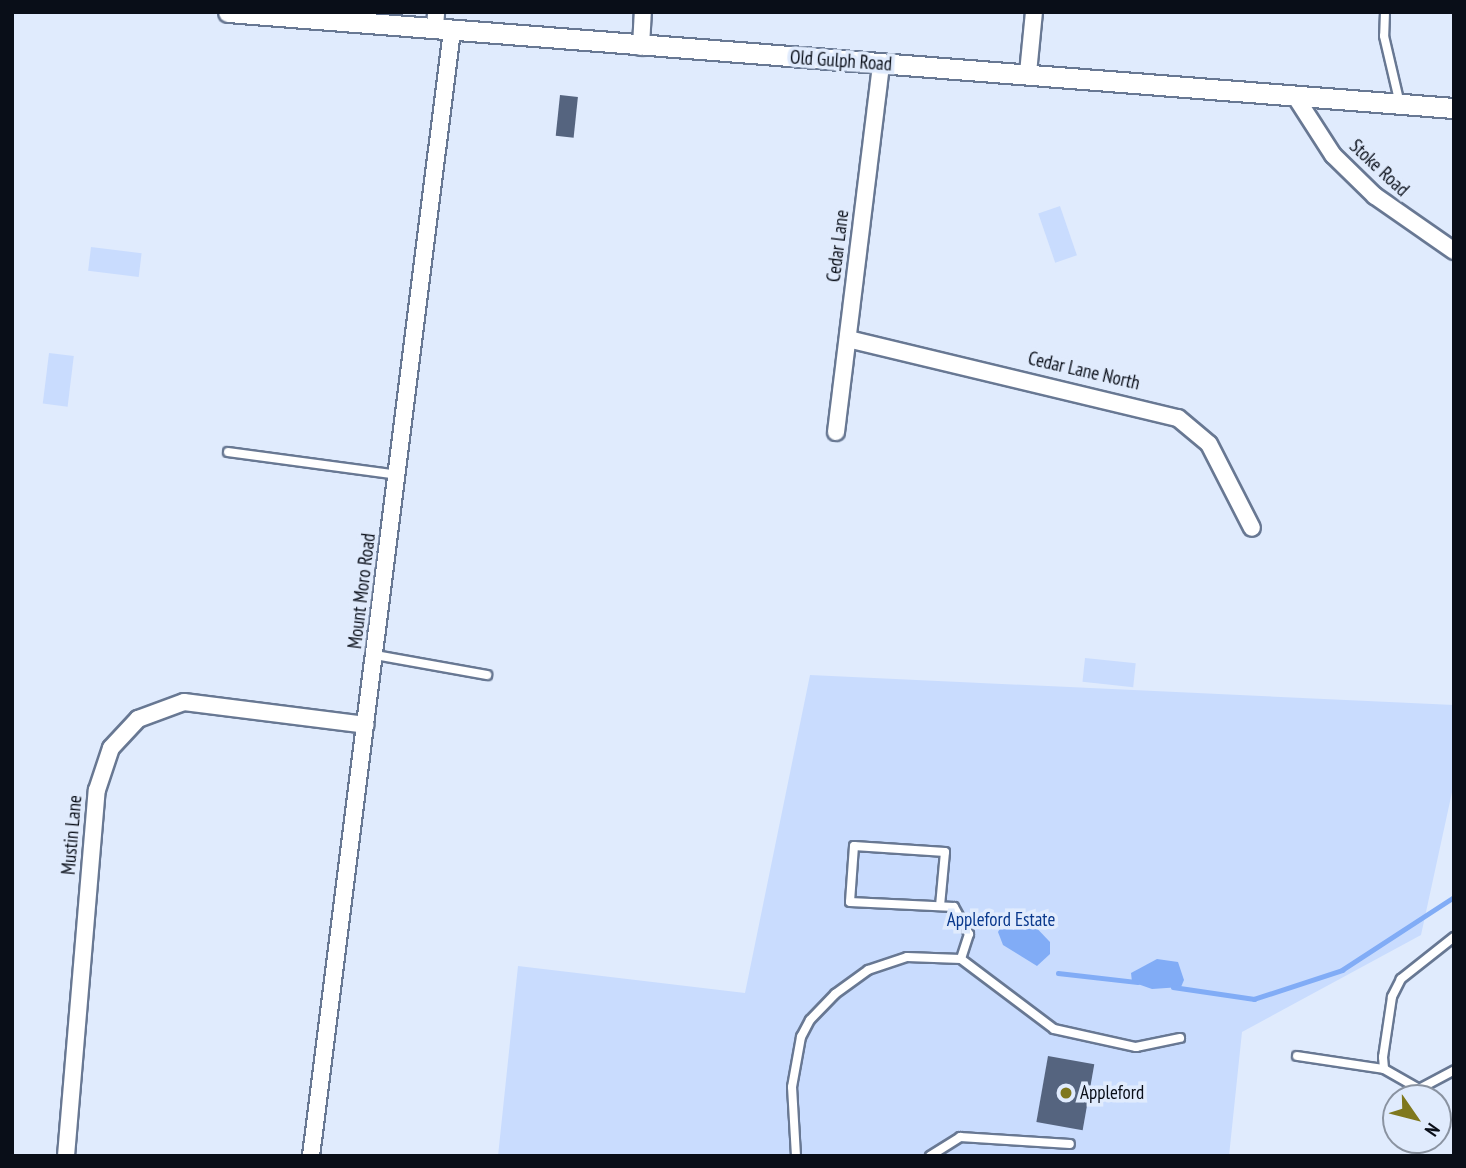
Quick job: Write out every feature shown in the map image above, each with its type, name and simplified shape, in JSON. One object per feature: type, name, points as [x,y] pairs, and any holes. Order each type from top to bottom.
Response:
[{"type":"street","name":"Old Gulph Road","points":[[228,12],[441,24],[641,47],[1028,73],[1454,108]]},
{"type":"street","points":[[641,47],[643,12]]},
{"type":"street","points":[[1028,73],[1034,12]]},
{"type":"street","name":"Mount Moro Road","points":[[311,1156],[398,475],[441,24]]},
{"type":"street","name":"Cedar Lane","points":[[836,432],[881,65]]},
{"type":"street","name":"Stoke Road","points":[[1295,96],[1333,155],[1375,196],[1454,250]]},
{"type":"street","name":"Cedar Lane North","points":[[848,339],[1178,418],[1209,444],[1252,528]]},
{"type":"street","name":"Mustin Lane","points":[[66,1156],[97,790],[111,748],[138,719],[184,702],[366,725]]},
{"type":"lane","points":[[1385,12],[1384,36],[1399,104]]},
{"type":"lane","points":[[228,452],[398,475]]},
{"type":"lane","points":[[375,654],[487,676]]},
{"type":"lane","points":[[940,906],[945,852],[854,846],[850,902],[954,907],[969,934],[961,959]]},
{"type":"lane","points":[[1384,1069],[1384,1031],[1401,979],[1454,937]]},
{"type":"lane","points":[[796,1156],[792,1087],[801,1037],[810,1020],[835,994],[868,970],[907,957],[961,959],[1054,1029],[1136,1046],[1180,1038]]},
{"type":"lane","points":[[1297,1056],[1384,1069],[1419,1089],[1454,1070]]},
{"type":"lane","points":[[930,1156],[960,1138],[1070,1144]]},
{"type":"green space","points":[[1060,206],[1077,255],[1055,263],[1038,213]]},
{"type":"green space","points":[[91,247],[142,253],[139,277],[88,271]]},
{"type":"green space","points":[[49,353],[74,356],[68,407],[43,404]]},
{"type":"green space","points":[[1085,658],[1136,663],[1133,687],[1082,682]]},
{"type":"green space","name":"Appleford Estate","points":[[810,675],[1454,705],[1454,783],[1421,935],[1242,1032],[1229,1156],[498,1156],[518,966],[745,993]]},
{"type":"water","points":[[1015,915],[1028,919],[1050,942],[1050,954],[1037,966],[1003,945],[998,932],[1005,920]]},
{"type":"water","points":[[1157,959],[1178,962],[1184,980],[1181,987],[1152,989],[1132,982],[1131,973]]},
{"type":"building","points":[[560,95],[578,97],[574,138],[556,136]]},
{"type":"building","name":"Appleford","points":[[1048,1056],[1094,1064],[1083,1130],[1036,1122]]},
{"type":"waterway","points":[[1173,987],[1254,999],[1342,970],[1454,897]]},
{"type":"waterway","points":[[1058,973],[1137,982]]},
{"type":"place","name":"Appleford","points":[[1066,1093]]}]
